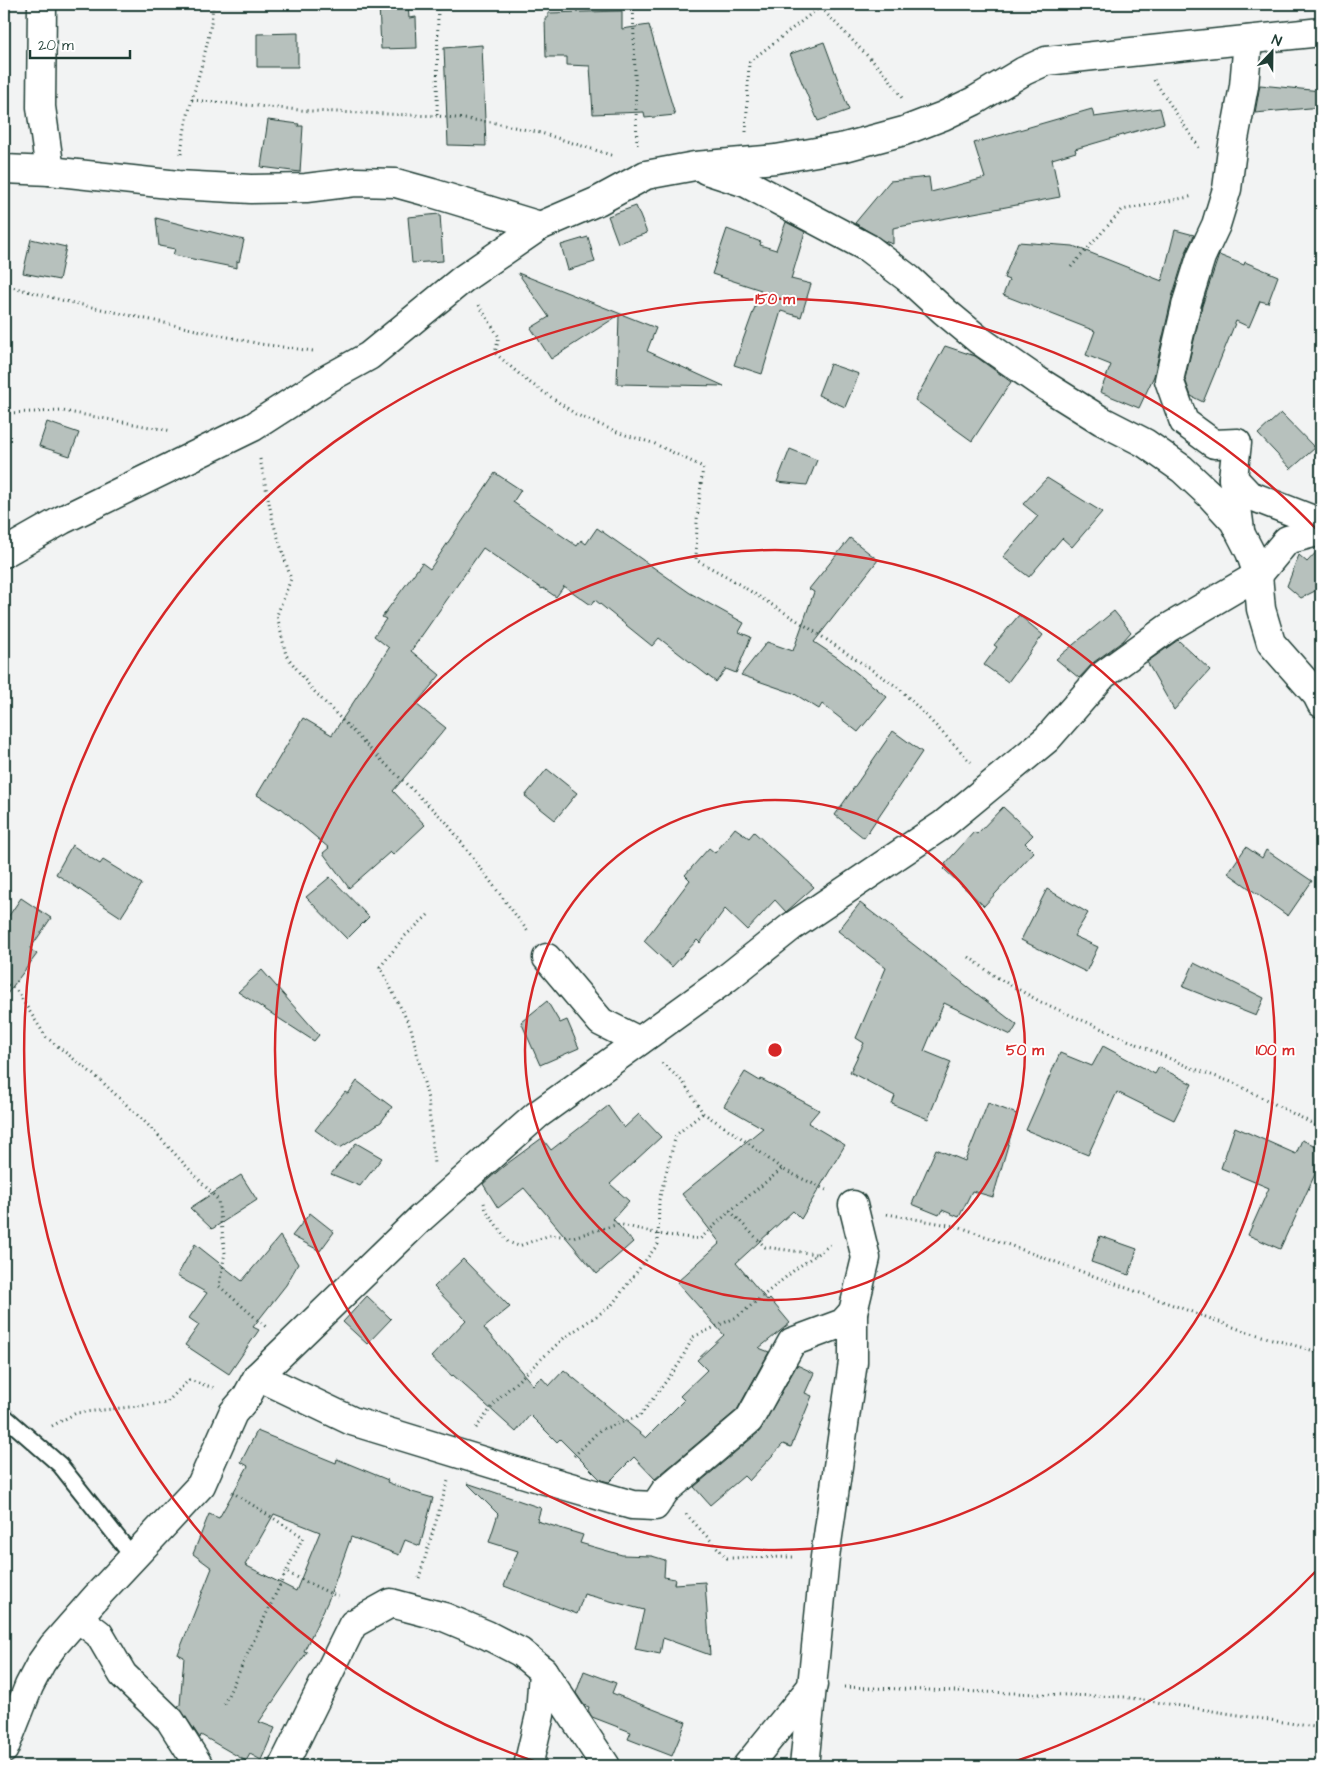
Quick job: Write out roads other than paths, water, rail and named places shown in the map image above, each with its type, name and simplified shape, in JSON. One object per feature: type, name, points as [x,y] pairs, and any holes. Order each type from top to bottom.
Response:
[{"type":"street","points":[[42,4],[41,107],[50,172]]},
{"type":"street","points":[[4,552],[70,516],[253,427],[329,378],[369,356],[463,279],[540,226],[598,201],[642,170],[776,159],[845,148],[919,125],[974,101],[1037,64],[1046,61],[1321,32]]},
{"type":"street","points":[[1241,534],[1233,478],[1237,443],[1214,444],[1184,422],[1170,380],[1171,368],[1187,302],[1201,256],[1216,225],[1227,189],[1244,86],[1248,40]]},
{"type":"street","points":[[695,166],[746,183],[868,248],[909,279],[979,340],[1038,381],[1102,421],[1145,443],[1182,469],[1212,496],[1234,521],[1250,552],[1258,575],[1261,609],[1271,643],[1317,695],[1321,703]]},
{"type":"street","points":[[4,169],[178,185],[251,189],[306,188],[355,182],[396,183],[540,226]]},
{"type":"street","points":[[1233,478],[1249,495],[1321,523]]},
{"type":"street","points":[[4,1750],[29,1686],[41,1663],[78,1618],[201,1485],[233,1413],[252,1387],[288,1348],[376,1261],[537,1115],[727,978],[791,927],[944,824],[992,786],[1047,739],[1103,675],[1168,628],[1258,575],[1287,540],[1321,531]]},
{"type":"street","points":[[547,958],[601,1022],[639,1041]]},
{"type":"street","points":[[804,1766],[825,1557],[853,1362],[853,1312],[866,1258],[856,1215]]},
{"type":"street","points":[[252,1387],[352,1421],[548,1481],[632,1505],[655,1506],[665,1492],[749,1420],[792,1342],[843,1323],[853,1312]]},
{"type":"street","points":[[283,1766],[354,1624],[391,1603],[444,1617],[487,1635],[520,1652],[543,1671],[606,1766]]},
{"type":"street","points":[[78,1618],[99,1634],[123,1675],[170,1720],[199,1766]]},
{"type":"street","points":[[528,1766],[540,1715],[543,1671]]},
{"type":"street","points":[[747,1766],[813,1685]]},
{"type":"lane","points":[[4,1416],[60,1465],[133,1557]]}]
